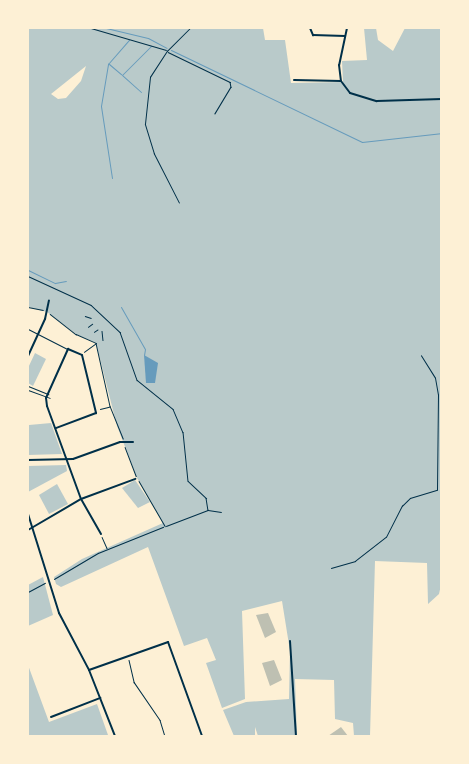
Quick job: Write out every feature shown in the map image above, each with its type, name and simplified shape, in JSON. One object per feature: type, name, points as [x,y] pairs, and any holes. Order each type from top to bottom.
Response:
[{"type":"street","points":[[310,28],[313,35],[345,36]]},
{"type":"street","points":[[347,28],[340,65],[341,80],[350,93],[364,99],[404,102],[442,99]]},
{"type":"street","points":[[294,80],[341,80]]},
{"type":"street","points":[[28,356],[38,335],[50,300]]},
{"type":"street","points":[[28,329],[80,354],[96,413],[56,428]]},
{"type":"street","points":[[68,349],[46,398],[82,500],[101,534]]},
{"type":"street","points":[[28,386],[48,393]]},
{"type":"street","points":[[28,390],[50,398]]},
{"type":"street","points":[[28,460],[67,459],[124,442],[133,442]]},
{"type":"street","points":[[28,530],[82,500],[135,479]]},
{"type":"street","points":[[28,514],[34,526],[63,621],[89,670],[115,736]]},
{"type":"street","points":[[89,670],[168,642],[202,736]]},
{"type":"street","points":[[290,642],[296,736]]},
{"type":"street","points":[[51,717],[100,698]]},
{"type":"path","points":[[91,28],[156,45],[230,82],[231,87],[215,114]]},
{"type":"path","points":[[179,203],[154,154],[145,124],[150,77],[167,51],[190,28]]},
{"type":"path","points":[[28,276],[91,305],[120,332],[137,380],[162,398],[180,422],[188,481],[206,498],[208,510]]},
{"type":"path","points":[[28,307],[47,312],[76,334],[96,343]]},
{"type":"path","points":[[85,316],[91,318]]},
{"type":"path","points":[[88,327],[92,324]]},
{"type":"path","points":[[102,332],[103,340]]},
{"type":"path","points":[[96,343],[110,406],[137,478],[165,526]]},
{"type":"path","points":[[80,354],[96,343]]},
{"type":"path","points":[[331,568],[355,561],[386,536],[402,506],[410,498],[437,490],[438,395],[435,378],[421,356]]},
{"type":"path","points":[[95,411],[110,406]]},
{"type":"path","points":[[54,579],[107,548],[208,510],[221,512]]},
{"type":"path","points":[[101,534],[107,548]]},
{"type":"path","points":[[28,592],[45,583]]},
{"type":"path","points":[[129,658],[134,682],[160,720],[165,736]]},
{"type":"shaded area","points":[[28,28],[263,28],[265,40],[285,40],[291,83],[343,82],[342,61],[367,60],[364,28],[376,28],[378,40],[393,51],[405,28],[441,28],[441,585],[439,594],[428,604],[427,563],[375,561],[370,736],[354,736],[353,723],[335,719],[334,680],[295,679],[297,736],[258,736],[255,727],[255,736],[234,736],[223,710],[246,702],[289,699],[290,651],[282,601],[242,611],[245,699],[222,708],[206,663],[216,660],[207,638],[184,646],[148,547],[61,587],[56,584],[54,577],[82,559],[163,523],[137,478],[117,426],[96,343],[76,334],[47,312],[28,307]],"holes":[[[86,66],[81,81],[66,98],[58,99],[51,94]]]},
{"type":"shaded area","points":[[35,353],[46,359],[33,386],[28,383],[28,368]]},
{"type":"shaded area","points":[[28,408],[29,425],[51,423],[62,454],[28,455]]},
{"type":"shaded area","points":[[66,465],[67,471],[28,492],[28,466]]},
{"type":"shaded area","points":[[135,480],[150,502],[138,508],[122,488]]},
{"type":"shaded area","points":[[57,484],[68,504],[49,514],[39,495]]},
{"type":"shaded area","points":[[43,577],[53,615],[28,626],[28,585]]},
{"type":"shaded area","points":[[28,665],[49,722],[97,704],[108,735],[28,736]]},
{"type":"water","points":[[144,355],[158,363],[155,383],[146,383]]},
{"type":"building","points":[[268,613],[276,632],[265,638],[256,615]]},
{"type":"building","points":[[274,660],[282,680],[270,686],[262,663]]},
{"type":"building","points":[[341,727],[348,736],[328,736]]},
{"type":"waterway","points":[[102,28],[107,28]]},
{"type":"waterway","points":[[106,28],[148,38],[167,48]]},
{"type":"waterway","points":[[112,178],[101,106],[108,64],[129,40]]},
{"type":"waterway","points":[[141,92],[122,75],[151,46]]},
{"type":"waterway","points":[[171,50],[362,142],[442,133]]},
{"type":"waterway","points":[[109,64],[121,74]]},
{"type":"waterway","points":[[28,270],[55,283],[66,281]]},
{"type":"waterway","points":[[121,307],[145,349],[144,355]]}]
